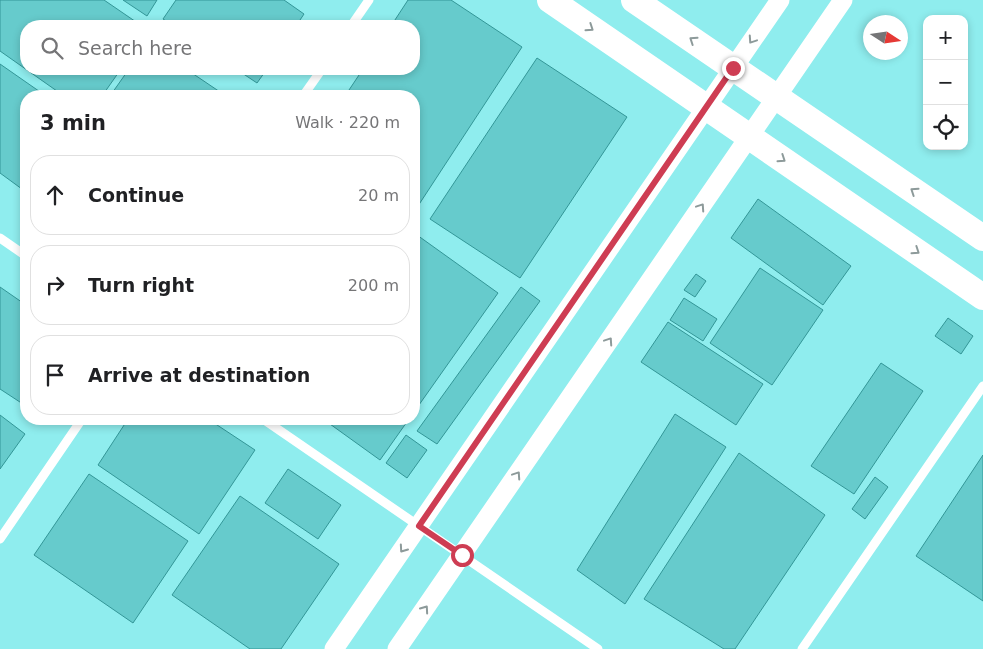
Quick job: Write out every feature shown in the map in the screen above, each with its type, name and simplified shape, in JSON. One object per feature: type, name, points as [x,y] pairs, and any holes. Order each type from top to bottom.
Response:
[{"type":"street","points":[[550,0],[983,296]]},
{"type":"street","points":[[634,0],[983,238]]},
{"type":"street","points":[[334,649],[780,0]]},
{"type":"street","points":[[397,649],[843,0]]},
{"type":"lane","points":[[356,20],[370,0]]},
{"type":"lane","points":[[308,90],[318,75]]},
{"type":"lane","points":[[0,238],[20,252]]},
{"type":"lane","points":[[802,649],[983,386]]},
{"type":"lane","points":[[0,539],[78,425]]},
{"type":"lane","points":[[272,425],[598,649]]},
{"type":"building","points":[[0,0],[104,0],[133,20],[20,20],[20,65],[0,51]]},
{"type":"building","points":[[123,0],[157,0],[147,16]]},
{"type":"building","points":[[176,0],[284,0],[304,14],[300,20],[163,19]]},
{"type":"building","points":[[408,0],[451,0],[522,47],[420,203],[420,90],[349,90],[359,75],[420,75],[420,20],[395,20]]},
{"type":"building","points":[[537,58],[627,117],[520,278],[430,219]]},
{"type":"building","points":[[0,64],[37,90],[20,90],[20,188],[0,173]]},
{"type":"building","points":[[34,75],[117,75],[106,90],[55,90]]},
{"type":"building","points":[[125,75],[195,75],[217,90],[114,90]]},
{"type":"building","points":[[245,75],[263,75],[257,83]]},
{"type":"building","points":[[758,199],[851,266],[823,305],[731,238]]},
{"type":"building","points":[[420,237],[498,293],[420,404]]},
{"type":"building","points":[[760,268],[823,310],[772,385],[710,343]]},
{"type":"building","points":[[696,274],[706,281],[695,297],[684,290]]},
{"type":"building","points":[[0,287],[20,301],[20,402],[0,389]]},
{"type":"building","points":[[521,287],[540,301],[437,444],[417,431]]},
{"type":"building","points":[[684,298],[717,319],[703,341],[670,320]]},
{"type":"building","points":[[948,318],[973,336],[961,354],[935,336]]},
{"type":"building","points":[[668,322],[763,384],[736,425],[641,362]]},
{"type":"building","points":[[881,363],[923,391],[854,494],[811,466]]},
{"type":"building","points":[[675,414],[726,447],[625,604],[577,570]]},
{"type":"building","points":[[0,415],[25,434],[0,469]]},
{"type":"building","points":[[124,425],[217,425],[255,450],[199,534],[98,465]]},
{"type":"building","points":[[331,425],[405,425],[380,460]]},
{"type":"building","points":[[406,435],[427,450],[407,478],[386,463]]},
{"type":"building","points":[[739,453],[825,515],[735,649],[724,649],[644,599]]},
{"type":"building","points":[[983,455],[983,601],[916,556]]},
{"type":"building","points":[[288,469],[341,505],[318,539],[265,503]]},
{"type":"building","points":[[89,474],[188,541],[133,623],[34,555]]},
{"type":"building","points":[[875,477],[888,487],[865,519],[852,509]]},
{"type":"building","points":[[240,496],[339,564],[281,649],[250,649],[172,595]]},
{"type":"route","points":[[462,555],[419,526],[733,68]]}]
